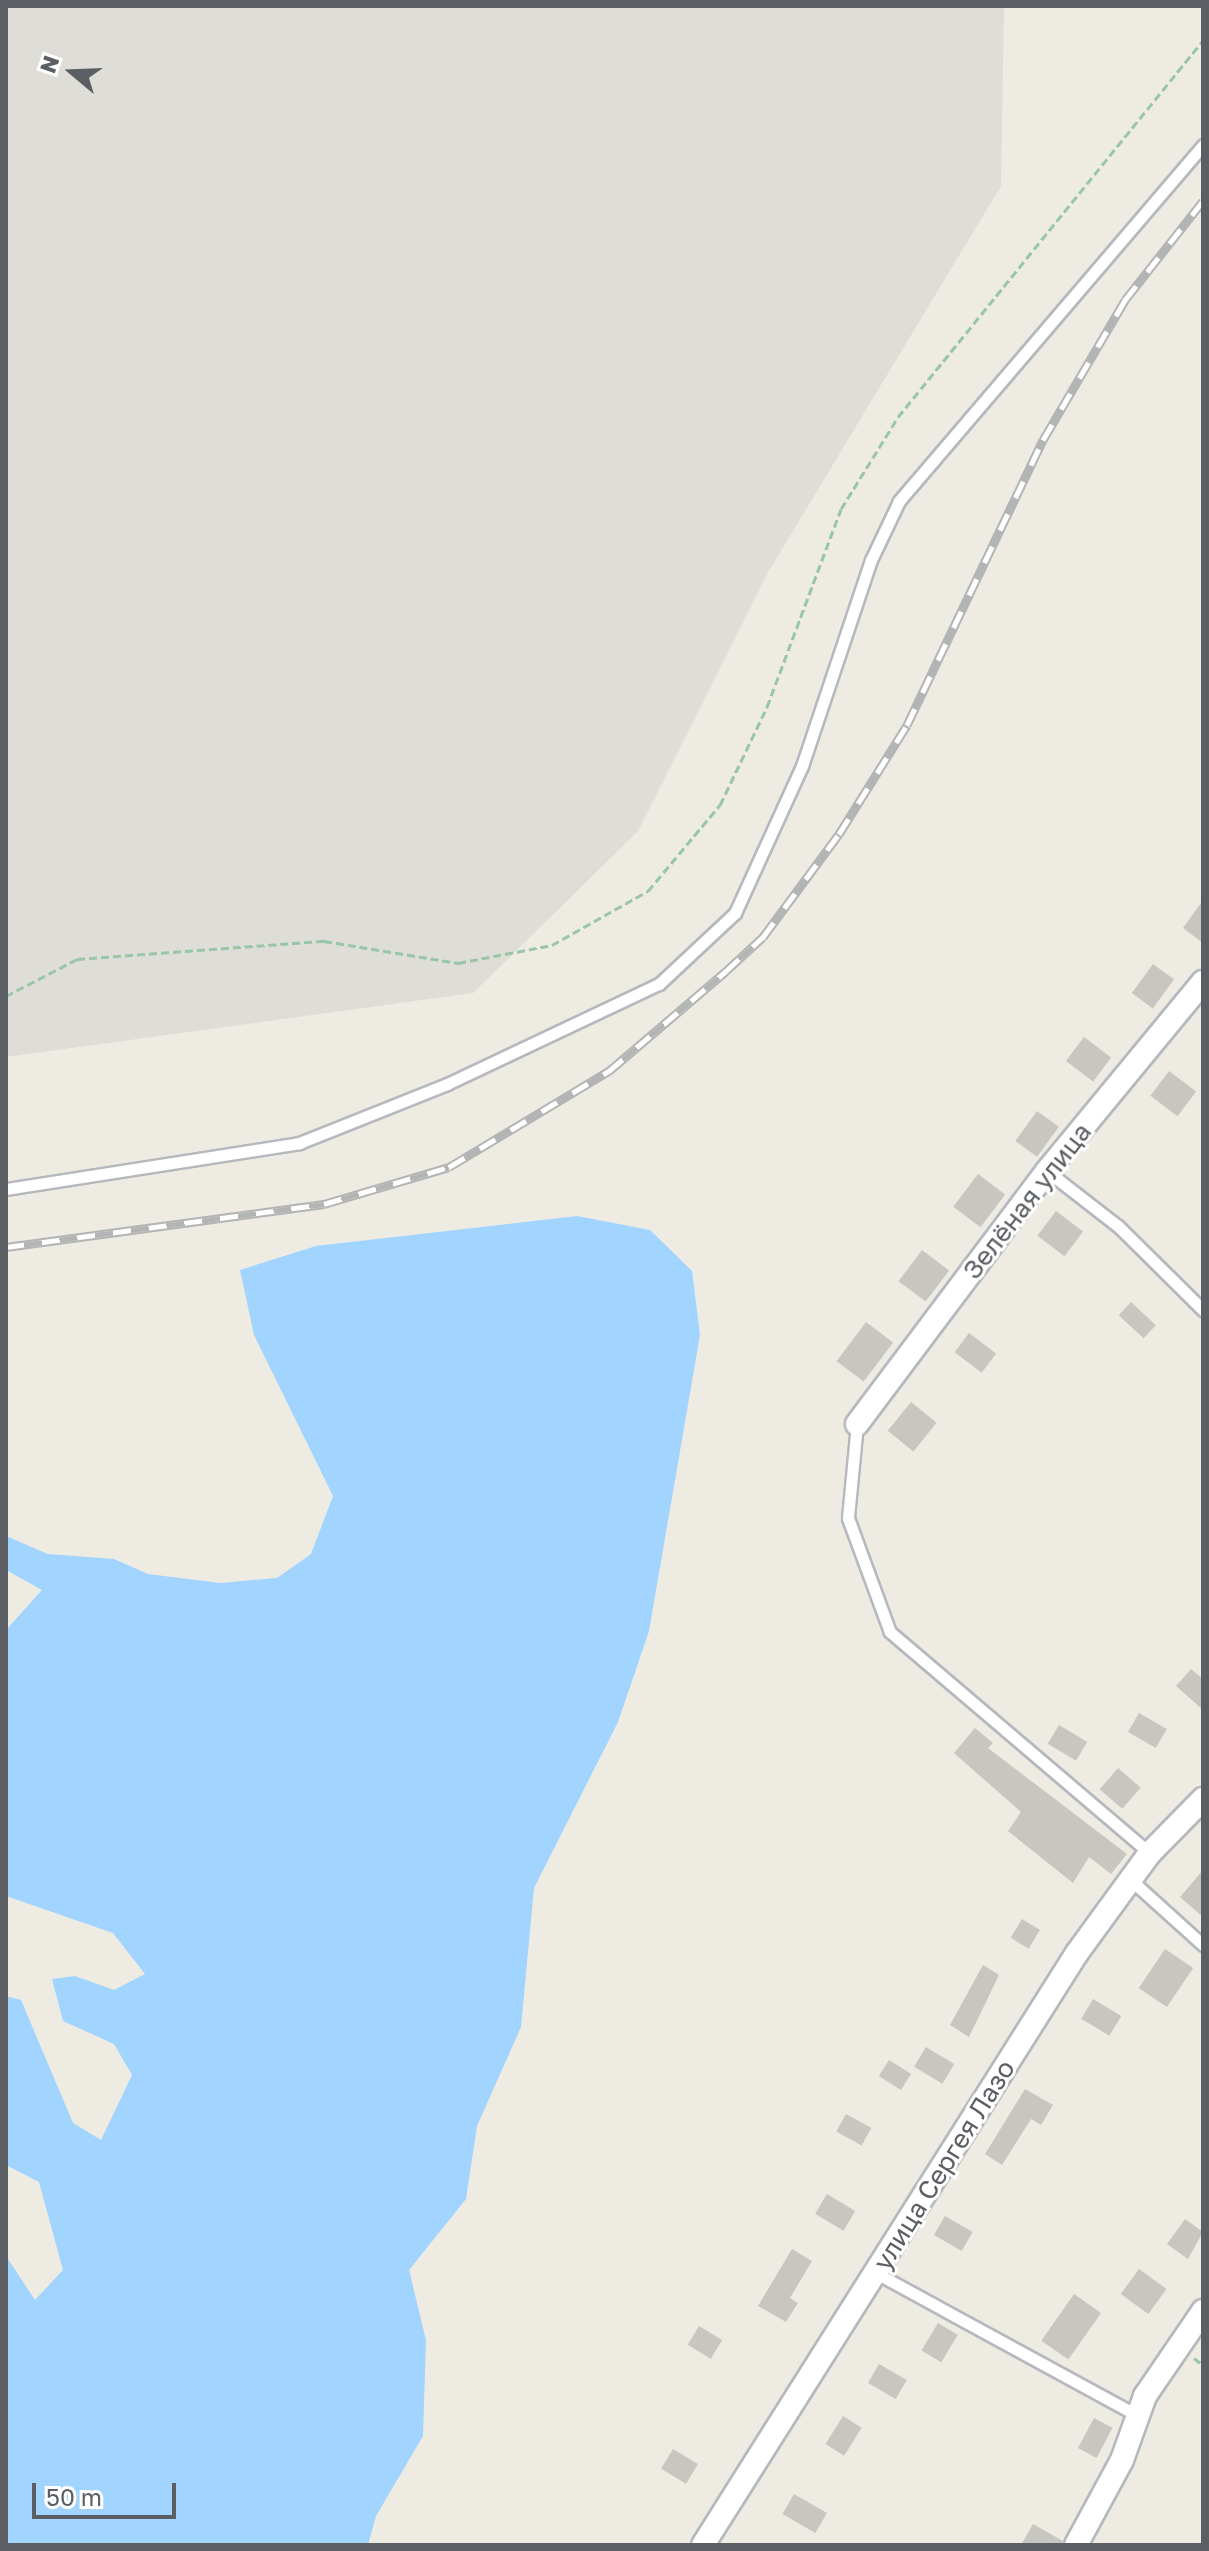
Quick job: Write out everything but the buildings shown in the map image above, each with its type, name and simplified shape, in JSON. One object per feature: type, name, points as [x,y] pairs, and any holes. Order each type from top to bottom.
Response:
[{"type":"street","name":"Зелёная улица","points":[[857,1424],[1047,1171],[1203,982]]},
{"type":"street","name":"улица Сергея Лазо","points":[[703,2545],[1131,1880],[1150,1853],[1203,1799]]},
{"type":"street","points":[[1076,2545],[1136,2415],[1203,2311]]},
{"type":"lane","points":[[6,1189],[299,1143],[447,1084],[659,984],[735,913],[802,766],[871,560],[899,501],[1203,145]]},
{"type":"lane","points":[[1047,1171],[1118,1226],[1203,1310]]},
{"type":"lane","points":[[857,1424],[848,1518],[890,1632],[1150,1853]]},
{"type":"lane","points":[[1131,1880],[1203,1945]]},
{"type":"lane","points":[[876,2273],[1136,2415]]},
{"type":"path","points":[[6,996],[77,959],[324,941],[458,963],[552,945],[648,891],[720,805],[767,707],[841,509],[898,417],[1203,41]]},
{"type":"shaded area","points":[[6,6],[1004,6],[1001,186],[767,574],[638,831],[473,993],[6,1057]]},
{"type":"water","points":[[577,1216],[650,1230],[692,1271],[700,1335],[649,1631],[618,1722],[534,1888],[521,2027],[477,2126],[466,2199],[409,2270],[426,2340],[423,2436],[376,2516],[368,2545],[6,2545],[6,2256],[35,2300],[63,2270],[39,2182],[6,2165],[6,1996],[21,2000],[73,2123],[101,2140],[132,2075],[114,2044],[63,2021],[52,1979],[75,1976],[114,1990],[145,1974],[113,1933],[6,1896],[6,1630],[42,1590],[6,1570],[6,1536],[48,1554],[114,1559],[148,1574],[220,1583],[277,1578],[311,1554],[333,1496],[254,1335],[240,1270],[316,1246]]},
{"type":"railway","points":[[6,1247],[324,1204],[449,1167],[609,1071],[726,971],[763,937],[839,834],[907,725],[1043,440],[1125,300],[1203,201]]}]
